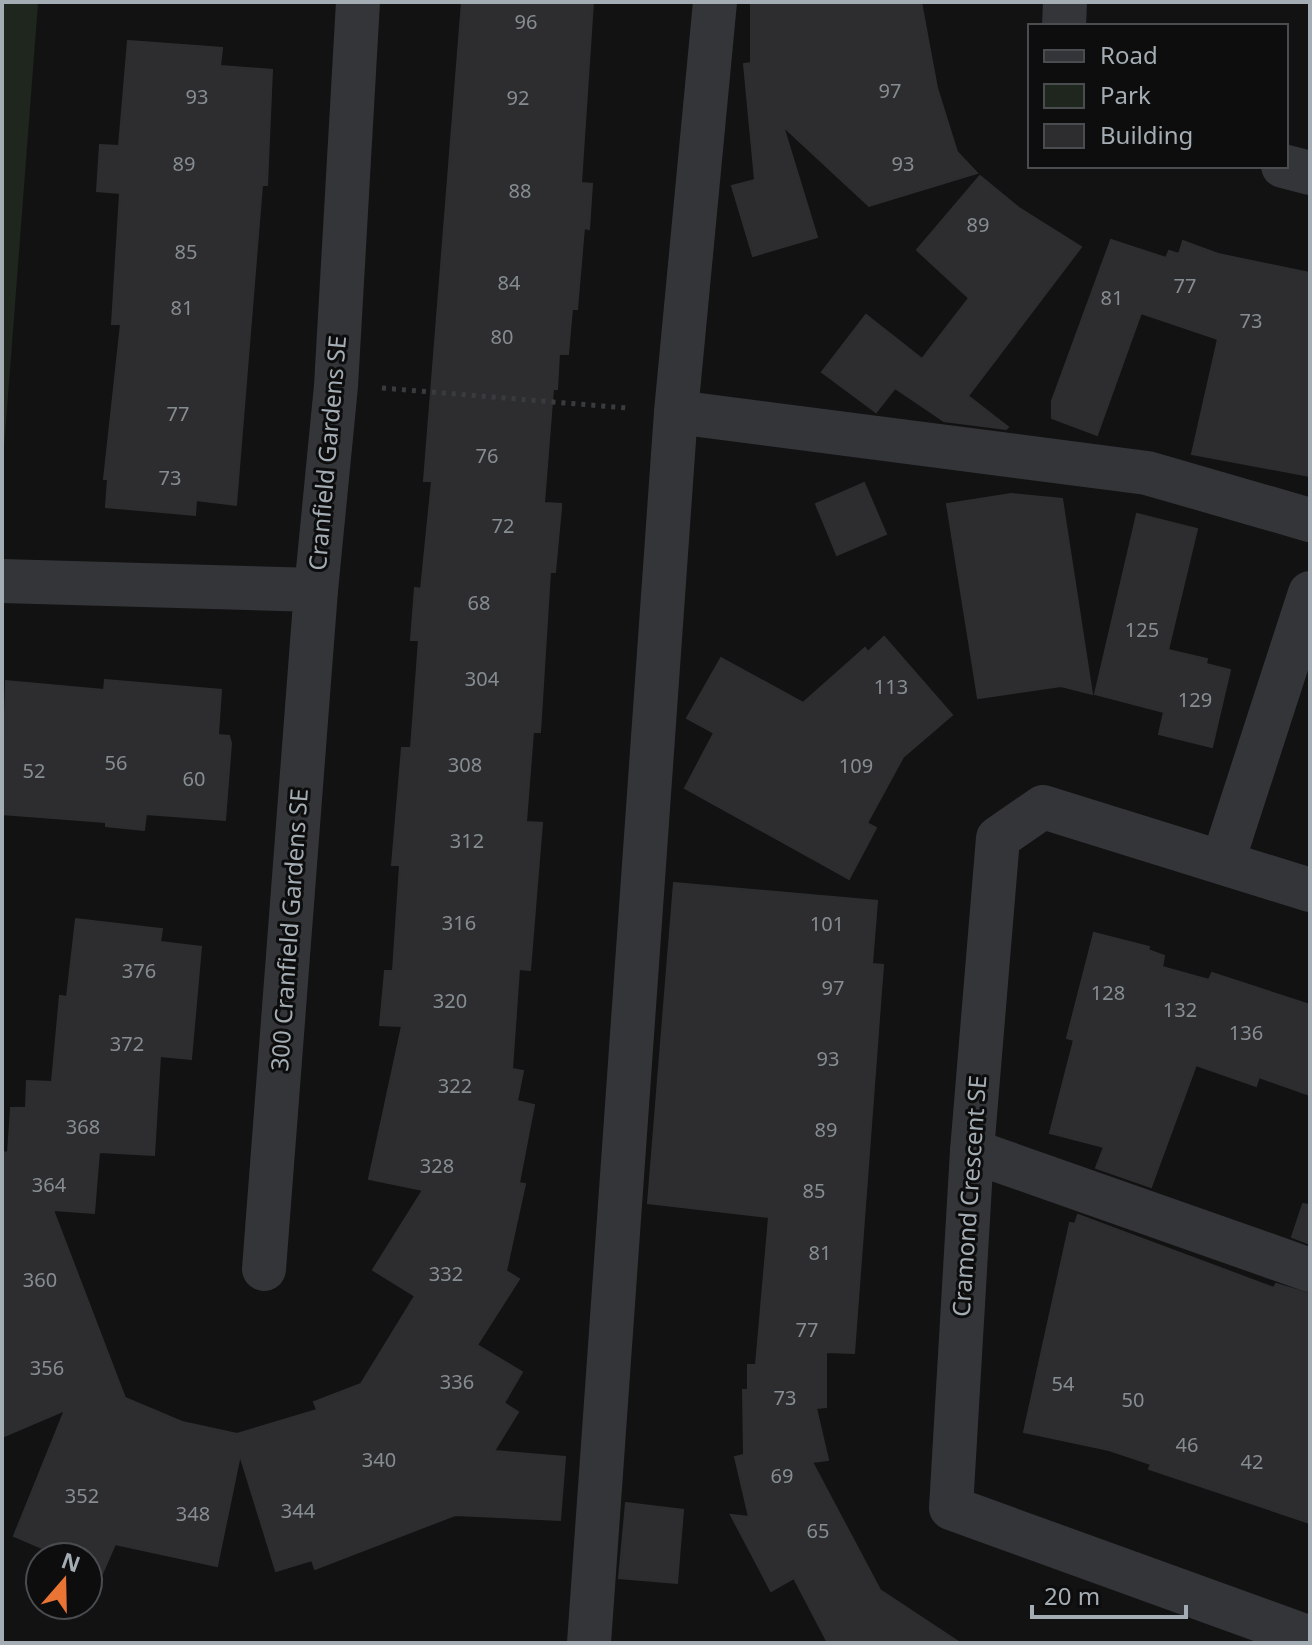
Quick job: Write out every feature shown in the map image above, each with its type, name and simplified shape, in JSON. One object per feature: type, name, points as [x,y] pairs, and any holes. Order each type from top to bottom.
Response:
[{"type":"street","name":"Cranfield Gardens SE","points":[[2,581],[316,590],[336,386],[358,2]]},
{"type":"street","points":[[589,1643],[676,412],[715,2]]},
{"type":"street","points":[[1064,24],[1065,2]]},
{"type":"street","points":[[1288,167],[1310,173]]},
{"type":"street","points":[[676,412],[1147,473],[1310,520]]},
{"type":"street","name":"300 Cranfield Gardens SE","points":[[264,1269],[316,590]]},
{"type":"street","points":[[1223,861],[1310,593]]},
{"type":"street","name":"Cramond Crescent SE","points":[[1310,890],[1043,807],[998,838],[972,1151],[951,1508],[1310,1638]]},
{"type":"street","points":[[972,1151],[1310,1270]]},
{"type":"path","points":[[381,388],[676,412]]},
{"type":"green space","points":[[2,2],[38,4],[2,474]]},
{"type":"building","points":[[462,2],[593,2],[581,183],[592,184],[589,229],[584,228],[577,309],[572,309],[568,354],[559,354],[557,389],[553,389],[544,503],[561,504],[561,508],[555,572],[550,572],[540,732],[533,732],[526,822],[542,823],[530,970],[519,969],[512,1069],[523,1071],[517,1101],[534,1105],[519,1183],[525,1184],[506,1271],[519,1279],[477,1345],[522,1372],[504,1403],[518,1412],[494,1451],[565,1457],[560,1520],[455,1515],[315,1569],[312,1560],[276,1571],[240,1455],[217,1566],[115,1544],[104,1569],[104,1541],[26,1541],[14,1536],[65,1410],[2,1437],[2,1152],[8,1153],[11,1108],[26,1108],[27,1081],[52,1082],[60,996],[67,997],[76,919],[162,929],[160,942],[201,947],[191,1059],[160,1056],[154,1155],[99,1152],[94,1213],[53,1210],[125,1398],[182,1422],[237,1434],[317,1410],[314,1402],[361,1384],[415,1296],[373,1270],[423,1190],[369,1179],[402,1026],[380,1025],[385,971],[393,971],[400,865],[392,865],[402,748],[411,748],[419,640],[411,640],[415,588],[421,589],[432,481],[424,481]]},
{"type":"building","points":[[751,2],[921,2],[937,88],[957,152],[977,173],[869,206],[783,126],[817,237],[753,256],[732,186],[755,180],[744,64],[751,63]]},
{"type":"building","points":[[128,41],[222,48],[220,66],[272,70],[267,185],[262,185],[236,505],[196,500],[195,515],[106,507],[108,479],[104,479],[121,324],[112,324],[120,193],[97,191],[100,145],[119,146]]},
{"type":"building","points":[[980,176],[1019,208],[1081,247],[968,396],[1008,427],[944,421],[895,388],[876,412],[822,372],[866,315],[922,359],[969,298],[917,250]]},
{"type":"building","points":[[1111,240],[1166,258],[1169,251],[1179,254],[1183,241],[1218,254],[1310,273],[1310,476],[1192,454],[1218,339],[1141,313],[1097,435],[1052,418],[1052,401]]},
{"type":"building","points":[[864,483],[886,534],[837,555],[816,504]]},
{"type":"building","points":[[1011,494],[1062,499],[1092,694],[1061,686],[978,698],[947,504]]},
{"type":"building","points":[[1137,514],[1197,529],[1168,650],[1207,659],[1206,664],[1230,670],[1212,747],[1159,734],[1164,712],[1095,694]]},
{"type":"building","points":[[884,637],[952,715],[903,757],[867,823],[876,828],[849,879],[685,788],[714,733],[687,718],[721,658],[803,703],[865,648],[868,652]]},
{"type":"building","points":[[105,680],[221,690],[218,735],[229,736],[231,743],[225,820],[146,814],[144,830],[106,826],[106,822],[2,814],[6,681],[104,690]]},
{"type":"building","points":[[674,883],[877,901],[872,964],[883,965],[854,1353],[826,1352],[826,1407],[816,1408],[828,1460],[812,1462],[880,1590],[960,1643],[828,1643],[794,1578],[771,1591],[731,1515],[749,1517],[735,1457],[744,1455],[743,1390],[748,1390],[748,1365],[756,1365],[769,1217],[648,1203]]},
{"type":"building","points":[[1094,933],[1149,947],[1148,950],[1164,956],[1162,967],[1209,980],[1212,973],[1310,1005],[1310,1095],[1259,1077],[1256,1086],[1196,1065],[1151,1187],[1096,1168],[1104,1147],[1050,1133],[1074,1040],[1067,1038]]},
{"type":"building","points":[[1303,1204],[1310,1205],[1310,1244],[1292,1237]]},
{"type":"building","points":[[1078,1215],[1274,1288],[1276,1284],[1310,1294],[1310,1523],[1149,1469],[1151,1464],[1109,1450],[1024,1432],[1070,1223],[1075,1224]]},
{"type":"building","points":[[626,1503],[683,1510],[677,1583],[619,1578]]}]
